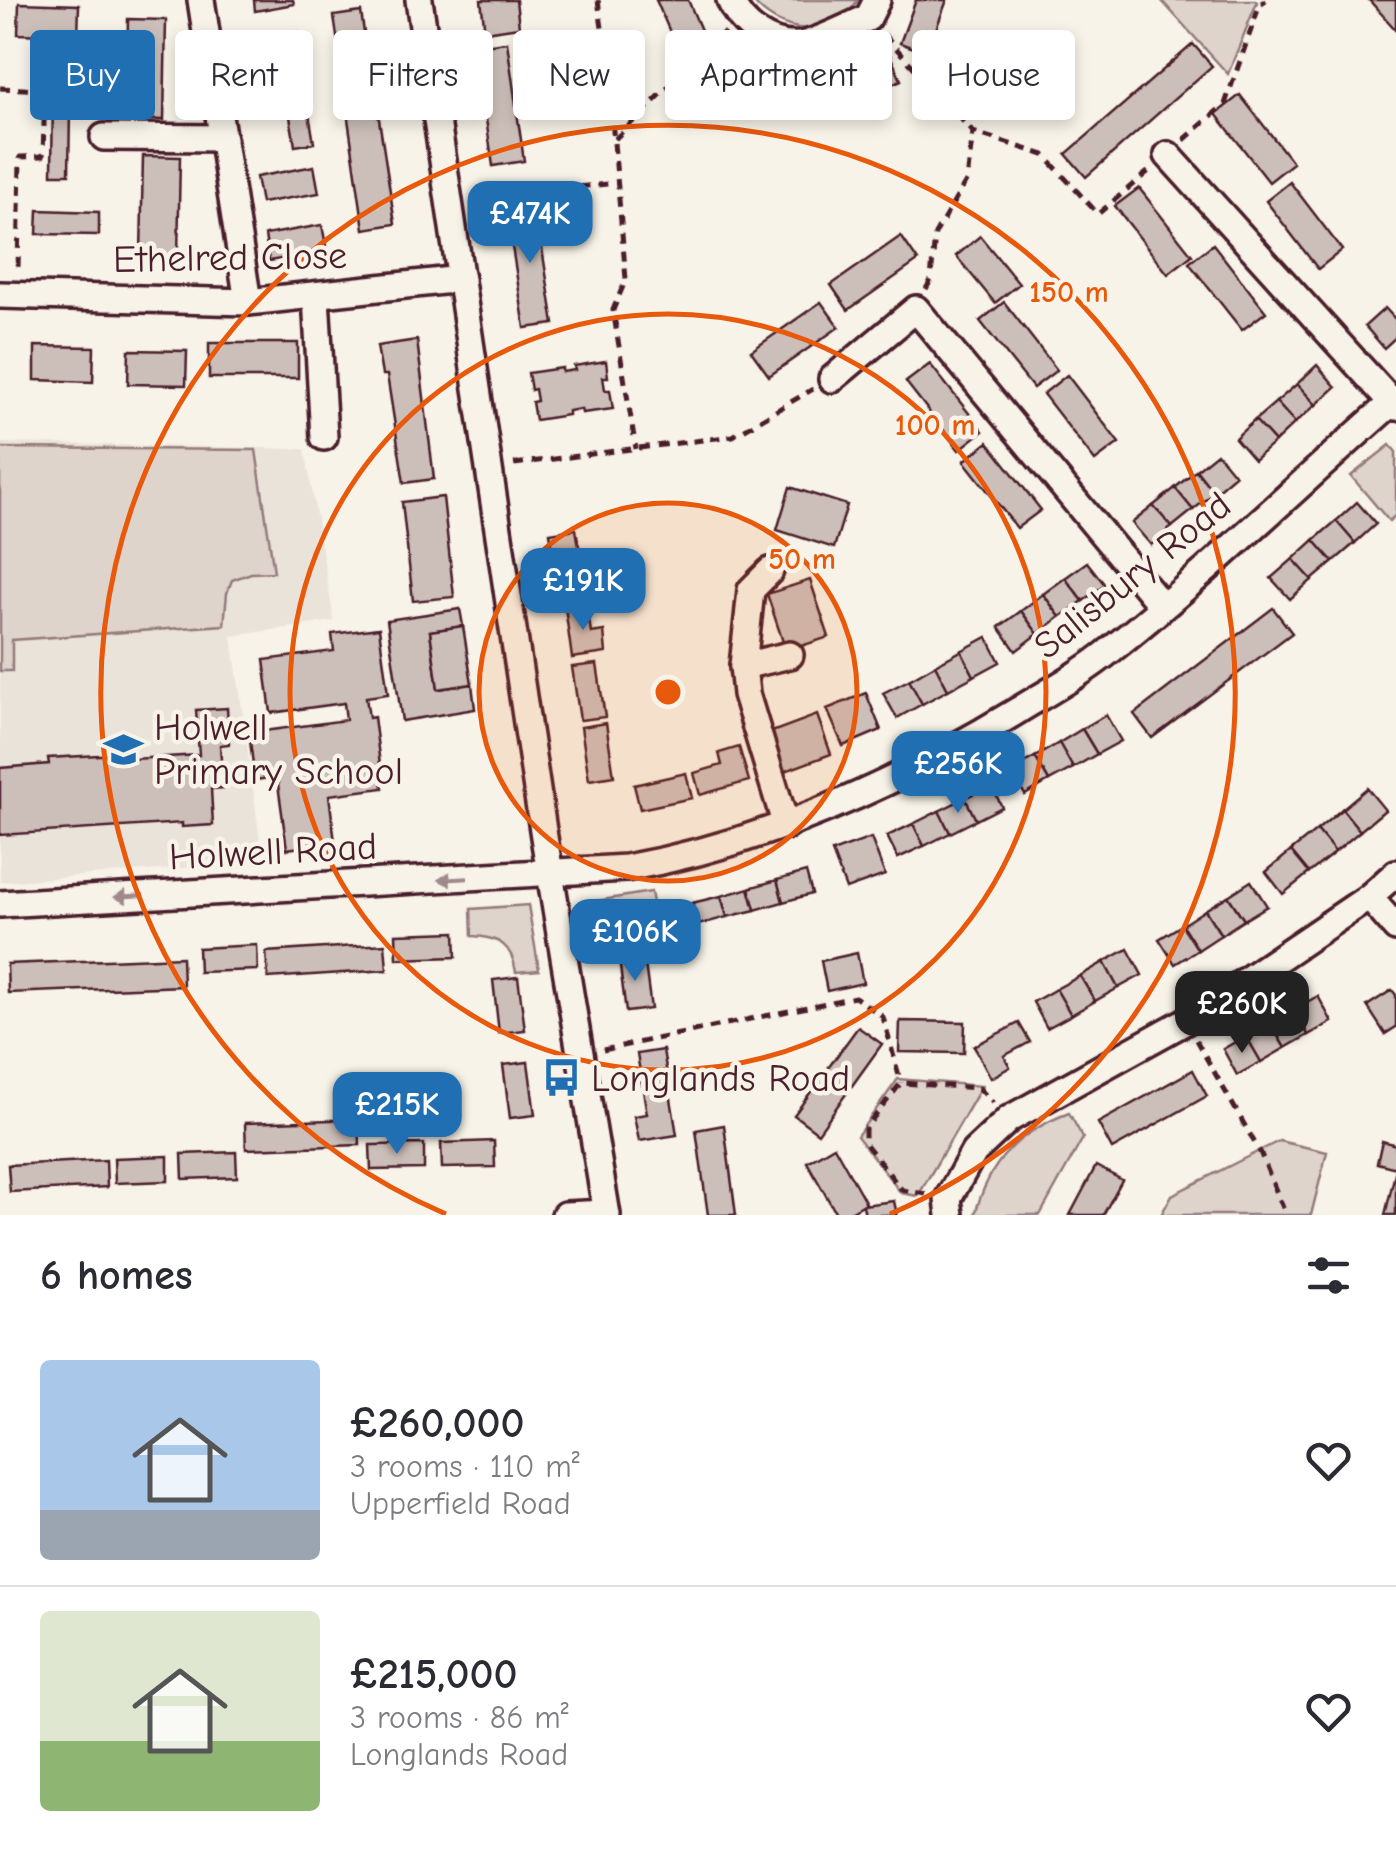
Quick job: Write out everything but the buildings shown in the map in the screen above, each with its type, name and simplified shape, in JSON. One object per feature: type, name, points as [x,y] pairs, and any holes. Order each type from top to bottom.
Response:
[{"type":"street","points":[[201,0],[248,302]]},
{"type":"street","points":[[418,0],[550,874],[607,1214],[564,1215]]},
{"type":"street","points":[[734,10],[768,40],[800,45],[873,9]]},
{"type":"street","points":[[104,137],[223,138]]},
{"type":"street","points":[[1168,155],[1395,403]]},
{"type":"street","name":"Ethelred Close","points":[[9,295],[248,302],[461,279]]},
{"type":"street","points":[[316,297],[324,437]]},
{"type":"street","points":[[832,379],[916,310],[1162,606]]},
{"type":"street","name":"Salisbury Road","points":[[550,874],[669,860],[786,826],[968,740],[1110,652],[1395,403]]},
{"type":"street","points":[[770,571],[751,590],[743,666],[746,694],[786,826]]},
{"type":"street","points":[[743,666],[790,655]]},
{"type":"street","points":[[949,1207],[974,1152],[1009,1119],[1186,1021],[1369,897],[1396,873]]},
{"type":"street","name":"Holwell Road","points":[[0,904],[550,874]]},
{"type":"street","points":[[1369,897],[1396,928]]},
{"type":"path","points":[[598,0],[626,279],[613,310],[636,449]]},
{"type":"path","points":[[873,9],[974,132],[1044,155],[1098,214],[1224,104],[1260,4],[1266,0]]},
{"type":"path","points":[[613,140],[734,10]]},
{"type":"path","points":[[0,88],[45,90],[43,156],[20,157],[9,295]]},
{"type":"path","points":[[916,310],[931,280],[935,234],[966,180],[974,132]]},
{"type":"path","points":[[450,200],[616,182]]},
{"type":"path","points":[[491,467],[733,436],[832,379]]},
{"type":"path","points":[[581,1054],[855,997],[883,1018],[901,1084]]},
{"type":"path","points":[[1186,1021],[1260,1152],[1286,1215]]},
{"type":"path","points":[[901,1084],[979,1088],[1009,1119]]},
{"type":"path","points":[[901,1084],[865,1129],[865,1143],[902,1190],[949,1207]]},
{"type":"shaded area","points":[[752,0],[858,0],[834,22],[805,28],[776,21]]},
{"type":"shaded area","points":[[1161,0],[1257,2],[1228,74]]},
{"type":"shaded area","name":"Holwell Primary School","points":[[0,443],[305,449],[334,621],[232,636],[263,862],[0,882]]},
{"type":"shaded area","points":[[1390,445],[1396,452],[1396,515],[1389,521],[1351,476]]},
{"type":"shaded area","points":[[0,448],[256,450],[274,572],[251,573],[232,580],[224,625],[12,640],[12,671],[0,671]]},
{"type":"shaded area","points":[[651,892],[656,919],[625,926],[619,935],[618,957],[593,962],[584,903]]},
{"type":"shaded area","points":[[528,905],[539,970],[516,972],[503,944],[472,936],[471,909]]},
{"type":"shaded area","points":[[898,1079],[982,1086],[918,1196],[901,1193],[857,1136]]},
{"type":"shaded area","points":[[1069,1113],[1083,1138],[1040,1215],[975,1215],[988,1179],[1008,1151],[1035,1129]]},
{"type":"shaded area","points":[[1279,1141],[1327,1152],[1311,1215],[1161,1215],[1172,1195]]},
{"type":"place","name":"Holwell Primary School","points":[[124,749]]},
{"type":"place","name":"Longlands Road","points":[[561,1078]]}]
